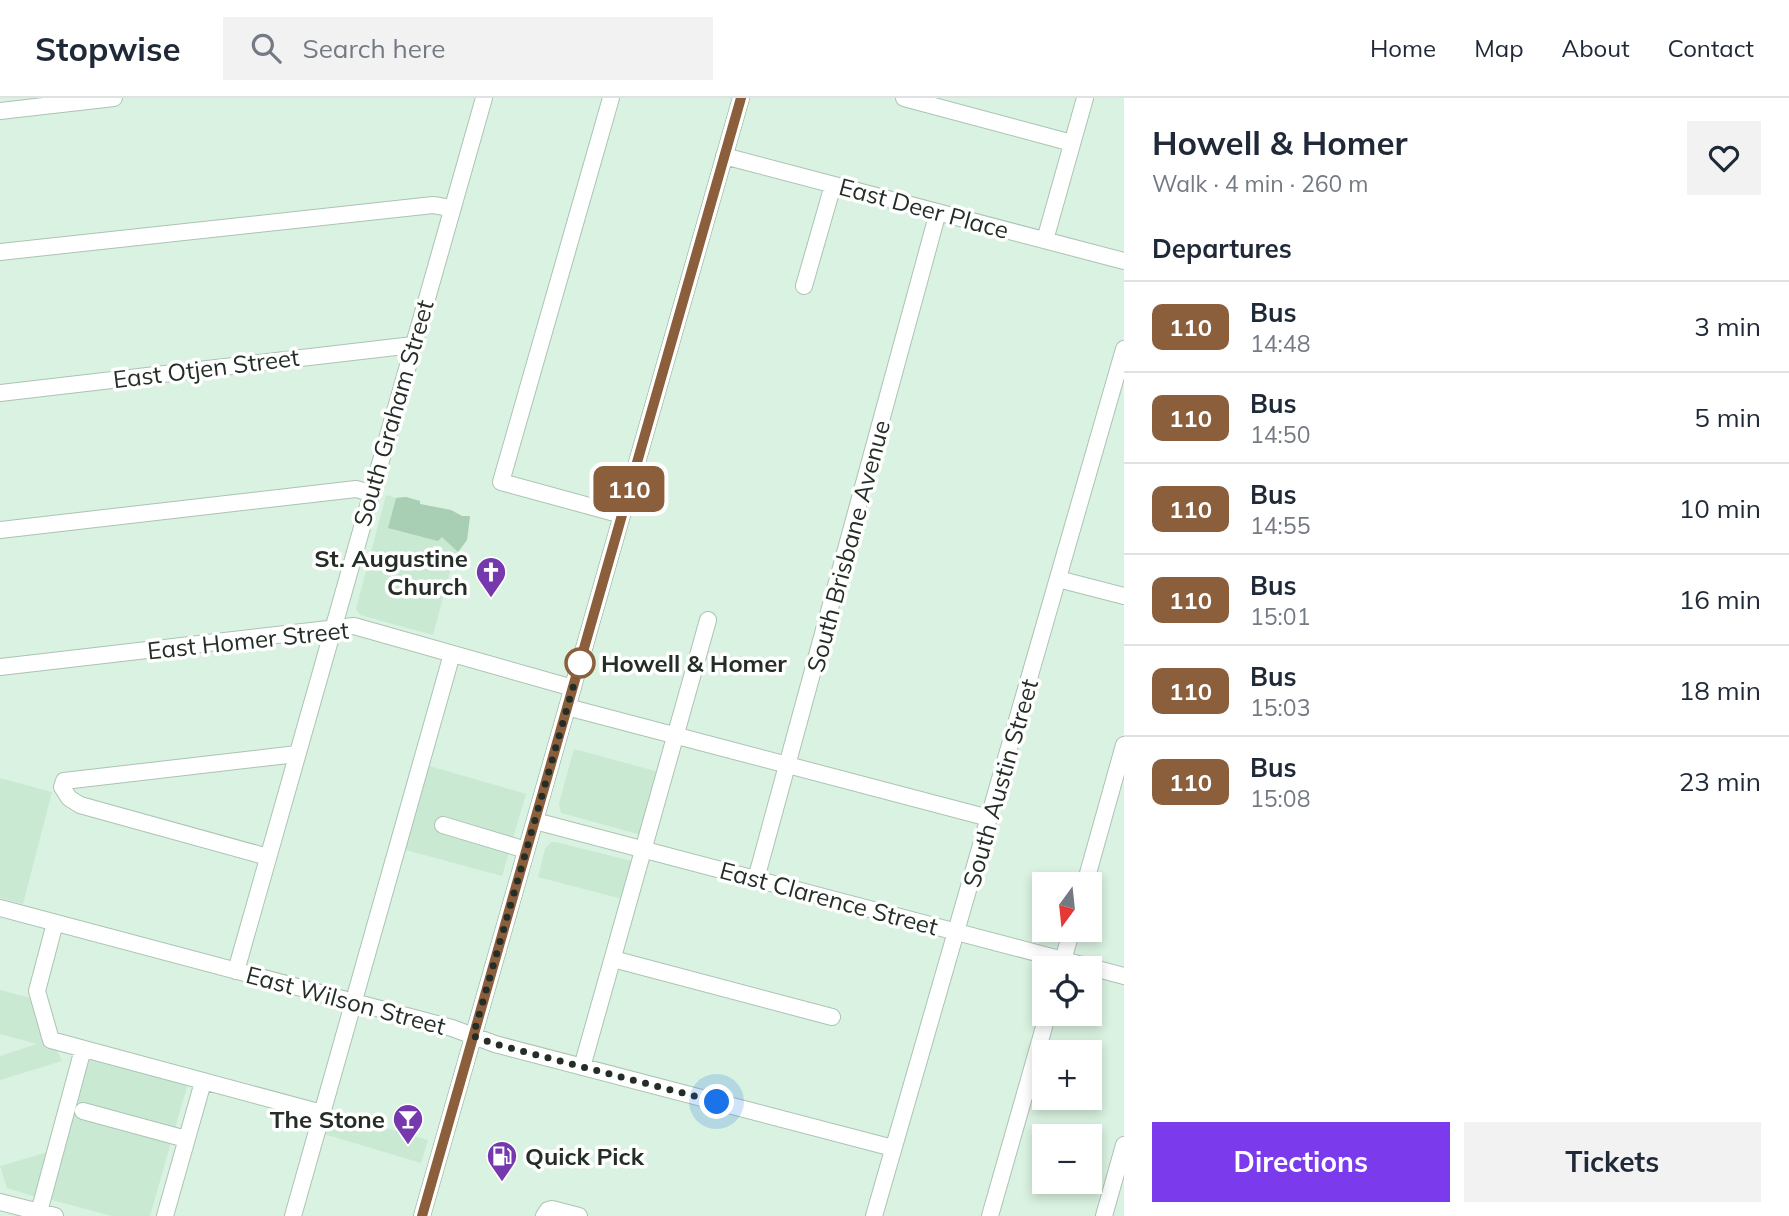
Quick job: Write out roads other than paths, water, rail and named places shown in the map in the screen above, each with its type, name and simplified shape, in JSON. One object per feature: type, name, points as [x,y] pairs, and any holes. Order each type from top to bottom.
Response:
[{"type":"street","points":[[0,111],[114,98]]},
{"type":"street","name":"South Graham Street","points":[[236,971],[484,98]]},
{"type":"street","points":[[611,98],[501,482],[622,516]]},
{"type":"street","points":[[422,1216],[741,98]]},
{"type":"street","points":[[904,98],[1072,143]]},
{"type":"street","points":[[1045,240],[1085,98]]},
{"type":"street","name":"East Deer Place","points":[[724,156],[1124,261]]},
{"type":"street","points":[[804,286],[833,185]]},
{"type":"street","points":[[0,252],[433,205],[451,208]]},
{"type":"street","name":"South Brisbane Avenue","points":[[756,879],[939,212]]},
{"type":"street","name":"East Otjen Street","points":[[0,393],[412,345]]},
{"type":"street","name":"South Austin Street","points":[[874,1216],[1124,349]]},
{"type":"street","points":[[0,530],[356,489],[370,493]]},
{"type":"street","points":[[1058,579],[1124,596]]},
{"type":"street","points":[[582,1067],[708,620]]},
{"type":"street","name":"East Homer Street","points":[[0,667],[354,626],[573,688]]},
{"type":"street","points":[[293,1216],[452,654]]},
{"type":"street","points":[[567,707],[989,818]]},
{"type":"street","points":[[1088,872],[1124,745]]},
{"type":"street","points":[[268,857],[80,806],[69,798],[62,788],[64,781],[298,754]]},
{"type":"street","name":"East Clarence Street","points":[[535,821],[957,932],[1036,956]]},
{"type":"street","points":[[443,825],[526,850]]},
{"type":"street","name":"East Wilson Street","points":[[0,908],[354,1002],[582,1067],[894,1148]]},
{"type":"street","points":[[55,923],[37,991],[51,1041],[321,1113]]},
{"type":"street","points":[[614,959],[832,1017]]},
{"type":"street","name":"East Clarence Street","points":[[1102,972],[1124,976]]},
{"type":"street","points":[[990,1216],[1044,1026]]},
{"type":"street","points":[[39,1212],[83,1049]]},
{"type":"street","points":[[164,1216],[203,1082]]},
{"type":"street","points":[[83,1111],[186,1139]]},
{"type":"street","points":[[1104,1216],[1124,1145]]},
{"type":"street","points":[[0,1202],[55,1216]]},
{"type":"street","points":[[544,1216],[552,1209],[579,1216]]},
{"type":"place","name":"St. Augustine Church","points":[[491,599]]},
{"type":"place","name":"Howell & Homer","points":[[580,663]]},
{"type":"place","name":"The Stone","points":[[408,1146]]},
{"type":"place","name":"Quick Pick","points":[[502,1183]]}]
